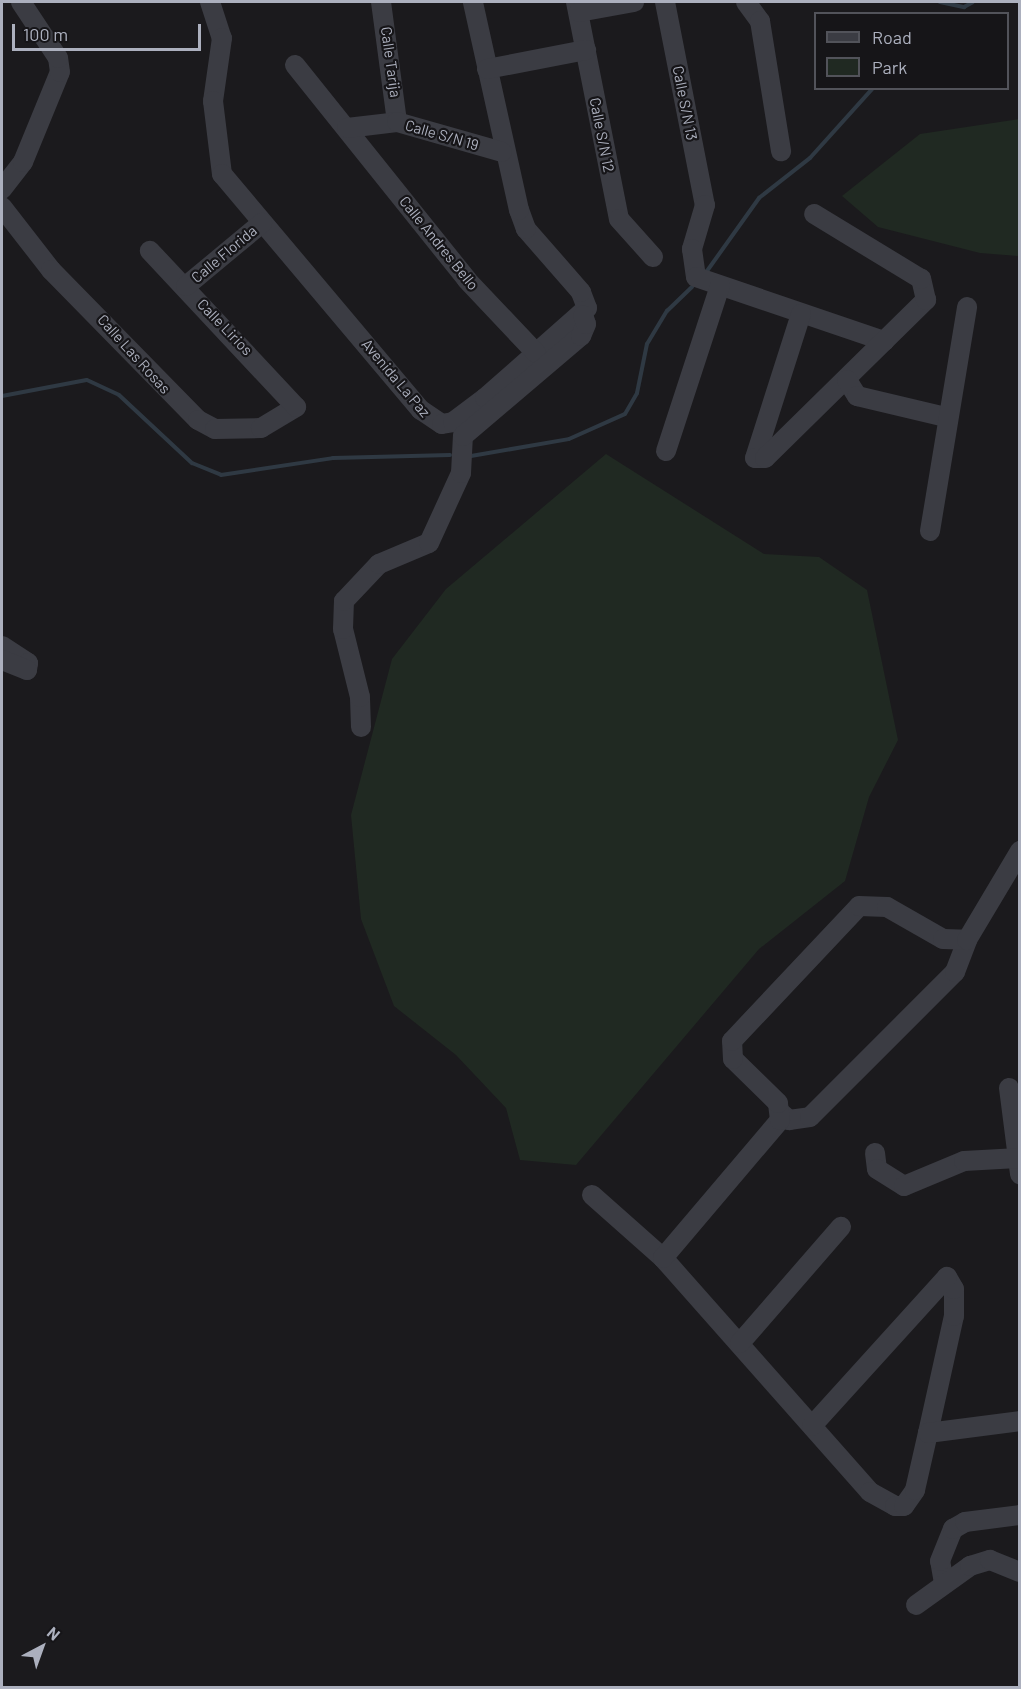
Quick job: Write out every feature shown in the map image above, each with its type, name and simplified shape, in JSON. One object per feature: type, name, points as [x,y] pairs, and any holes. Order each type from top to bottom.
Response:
[{"type":"street","points":[[2,189],[23,162],[60,72],[58,58],[21,2]]},
{"type":"street","name":"Avenida La Paz","points":[[210,2],[222,38],[213,101],[217,160],[262,223],[430,419],[453,422],[583,315]]},
{"type":"street","name":"Calle Tarija","points":[[381,2],[398,122]]},
{"type":"street","points":[[361,727],[360,697],[343,629],[344,601],[379,564],[429,543],[461,473],[463,436],[581,336],[586,324],[583,315],[587,308],[581,292],[526,229],[502,152],[473,2]]},
{"type":"street","points":[[578,7],[633,2]]},
{"type":"street","name":"Calle S/N 13","points":[[665,2],[705,206],[690,267],[696,278],[720,286]]},
{"type":"street","points":[[746,2],[760,21],[781,151]]},
{"type":"street","name":"Calle S/N 12","points":[[578,7],[619,219],[653,257]]},
{"type":"street","points":[[487,69],[586,50]]},
{"type":"street","name":"Calle Andres Bello","points":[[295,65],[467,280],[536,353]]},
{"type":"street","name":"Calle S/N 19","points":[[347,128],[398,122],[502,152]]},
{"type":"street","name":"Calle Las Rosas","points":[[2,207],[51,270],[198,420],[215,429],[261,428],[296,407]]},
{"type":"street","points":[[801,314],[755,458],[765,458],[926,300],[927,289],[921,279],[814,214]]},
{"type":"street","name":"Calle Florida","points":[[186,286],[262,223]]},
{"type":"street","name":"Calle Lirios","points":[[150,251],[186,286],[296,407]]},
{"type":"street","points":[[666,451],[720,286],[884,341]]},
{"type":"street","points":[[930,531],[946,417],[968,307]]},
{"type":"street","points":[[847,380],[857,396],[946,417]]},
{"type":"street","points":[[2,646],[28,663],[27,670],[2,660]]},
{"type":"street","points":[[967,940],[943,939],[887,908],[872,904],[853,911],[728,1048],[789,1120],[810,1117],[956,972],[967,940],[1020,851]]},
{"type":"street","points":[[875,1153],[877,1169],[904,1186],[964,1161],[1019,1164],[1009,1088]]},
{"type":"street","points":[[663,1258],[774,1129],[781,1113]]},
{"type":"street","points":[[592,1195],[663,1258],[870,1492],[895,1506],[904,1506],[915,1490],[928,1433],[954,1316],[954,1289],[947,1277],[812,1426]]},
{"type":"street","points":[[740,1343],[841,1227]]},
{"type":"street","points":[[928,1433],[1020,1421]]},
{"type":"street","points":[[944,1583],[940,1562],[953,1528],[965,1522],[1020,1515]]},
{"type":"street","points":[[915,1605],[944,1583],[990,1560],[1020,1572]]},
{"type":"green space","points":[[1019,119],[1019,256],[980,253],[878,227],[842,196],[920,134]]},
{"type":"green space","points":[[606,454],[764,554],[819,557],[867,590],[898,740],[869,797],[845,881],[759,949],[576,1165],[520,1160],[506,1108],[456,1055],[394,1006],[361,919],[351,815],[392,659],[446,589]]},
{"type":"waterway","points":[[940,2],[964,7],[973,2]]},
{"type":"waterway","points":[[707,271],[759,198],[810,158],[871,90]]},
{"type":"waterway","points":[[471,456],[569,439],[625,414],[637,393],[647,344],[667,311],[692,287]]},
{"type":"waterway","points":[[2,396],[87,380],[119,395],[192,463],[221,475],[333,458],[450,455]]}]
